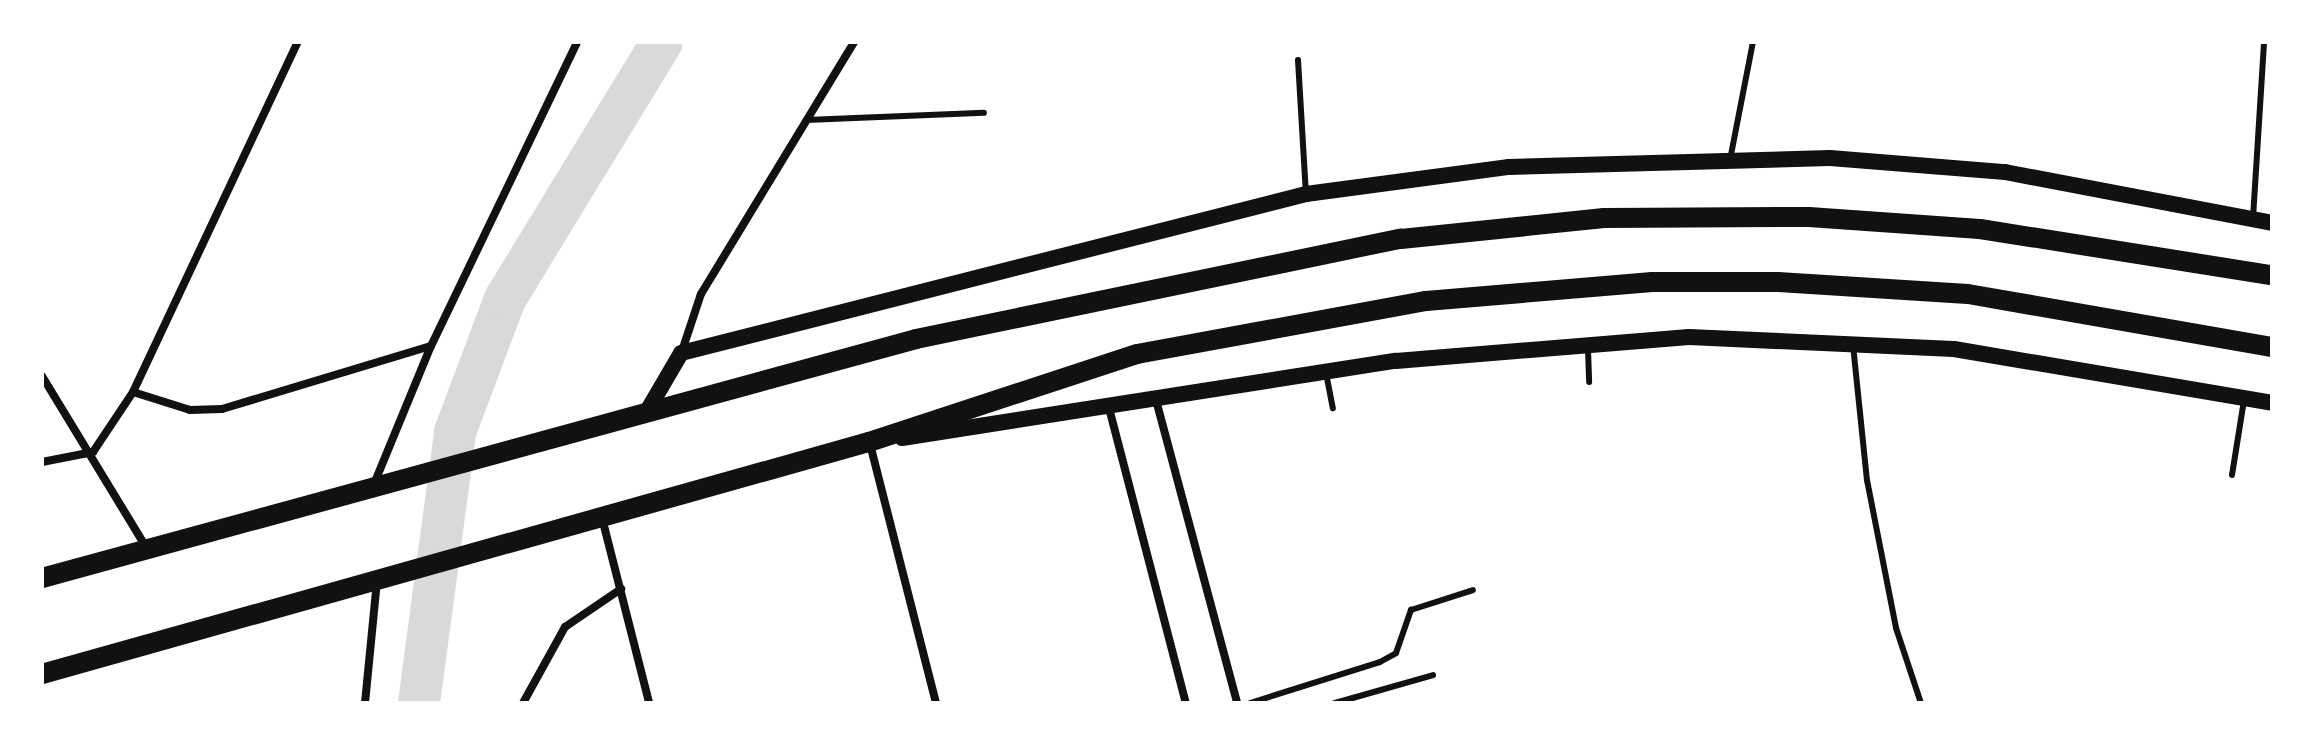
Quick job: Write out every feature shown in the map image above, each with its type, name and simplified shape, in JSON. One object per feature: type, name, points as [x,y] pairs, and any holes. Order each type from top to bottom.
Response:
[{"type":"main road","points":[[646,413],[681,353],[1306,194],[1509,167],[1830,158],[2005,172],[2272,223]]},
{"type":"main road","points":[[42,578],[149,553],[526,450],[646,413],[916,339],[1180,280],[1504,226],[1632,218],[1892,221],[2272,275]]},
{"type":"main road","points":[[42,674],[406,570],[518,543],[602,516],[869,442],[1137,354],[1294,321],[1536,289],[1652,282],[1864,287],[1968,294],[2198,329],[2272,347]]},
{"type":"main road","points":[[869,442],[1326,373],[1587,341],[1853,341],[2045,361],[2272,403]]},
{"type":"street","points":[[42,462],[93,452],[133,392],[298,42]]},
{"type":"street","points":[[371,492],[431,346],[577,42]]},
{"type":"street","points":[[681,353],[701,294],[854,42]]},
{"type":"street","points":[[133,392],[190,410],[222,409],[431,346]]},
{"type":"street","points":[[42,376],[93,452],[149,553]]},
{"type":"street","points":[[1156,400],[1237,703]]},
{"type":"street","points":[[1109,408],[1186,703]]},
{"type":"street","points":[[869,442],[936,703]]},
{"type":"street","points":[[602,516],[649,703]]},
{"type":"street","points":[[365,703],[377,580]]},
{"type":"street","points":[[523,703],[565,627],[621,589]]},
{"type":"lane","points":[[1730,160],[1753,42]]},
{"type":"lane","points":[[2253,218],[2264,42]]},
{"type":"lane","points":[[1298,60],[1306,194]]},
{"type":"lane","points":[[806,120],[984,113]]},
{"type":"lane","points":[[1587,341],[1589,382]]},
{"type":"lane","points":[[1853,341],[1867,480],[1896,628],[1921,703]]},
{"type":"lane","points":[[1326,373],[1333,408]]},
{"type":"lane","points":[[2232,475],[2245,397]]},
{"type":"lane","points":[[1250,703],[1380,662],[1396,653],[1411,610],[1473,590]]},
{"type":"lane","points":[[1335,703],[1433,675]]},
{"type":"waterway","points":[[419,703],[455,432],[505,299],[662,42]]}]
